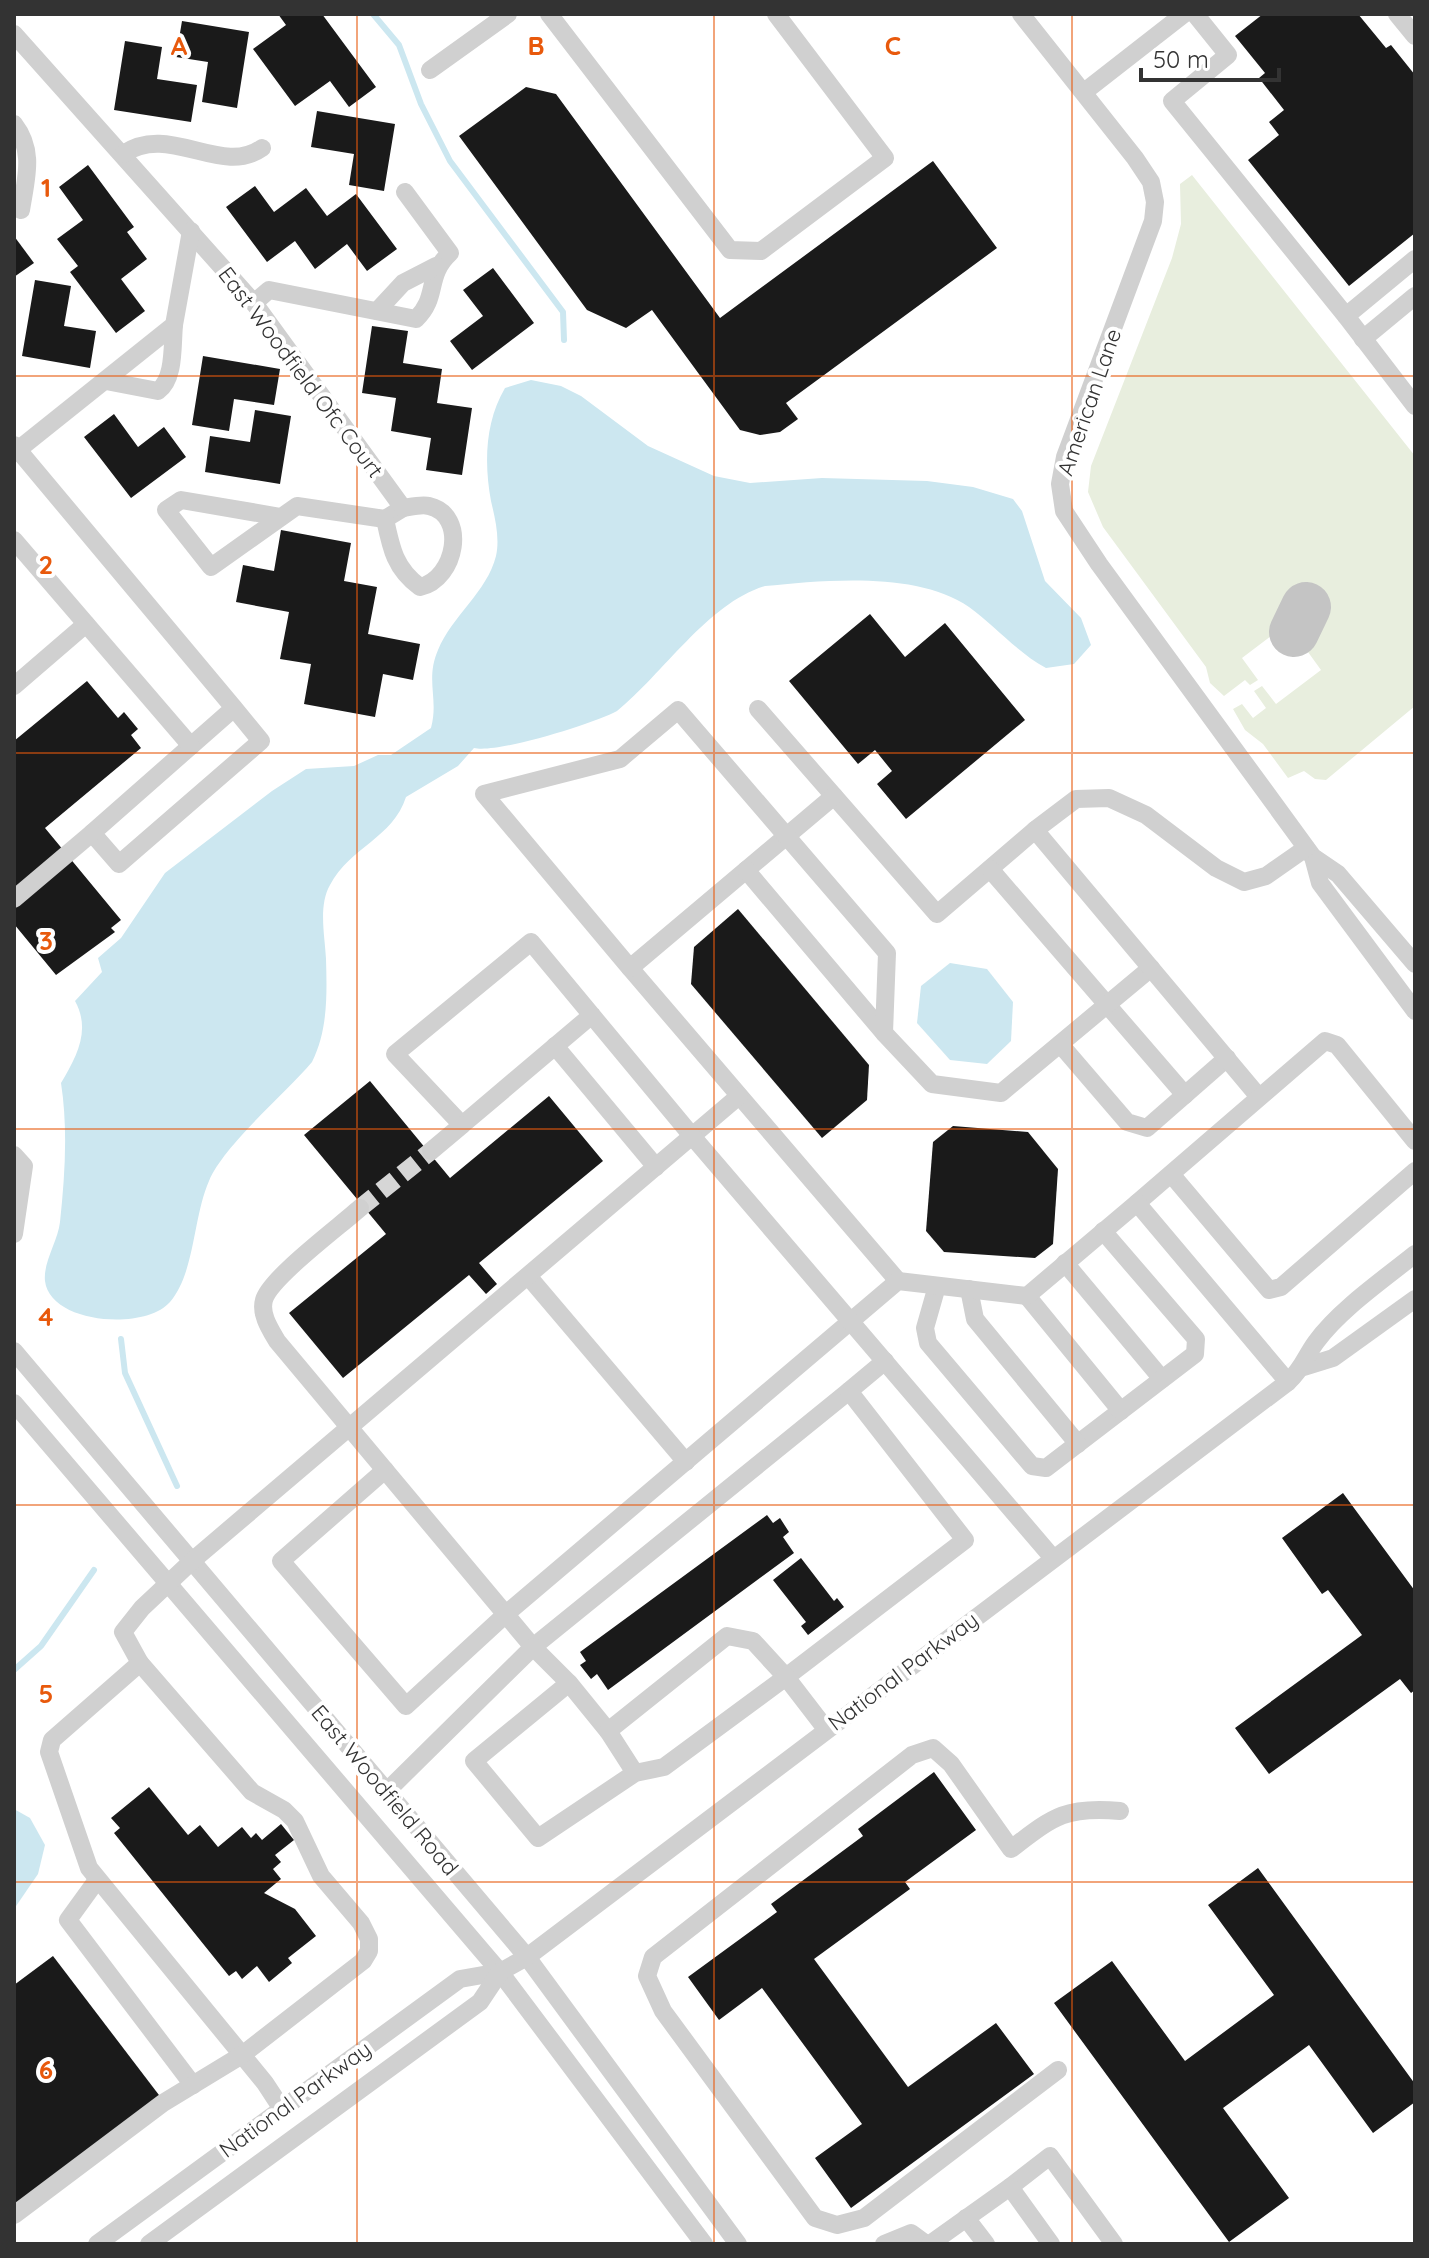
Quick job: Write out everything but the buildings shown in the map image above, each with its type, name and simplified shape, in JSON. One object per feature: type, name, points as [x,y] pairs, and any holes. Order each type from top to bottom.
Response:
[{"type":"street","points":[[430,70],[508,14]]},
{"type":"street","points":[[549,14],[730,250],[761,251],[885,158],[776,14]]},
{"type":"street","name":"American Lane","points":[[1021,14],[1151,182],[1155,202],[1145,247],[1065,457],[1060,484],[1064,511],[1309,852],[1320,883],[1415,1011]]},
{"type":"street","points":[[1084,92],[1184,14]]},
{"type":"street","points":[[1195,14],[1228,55],[1172,101],[1415,406]]},
{"type":"street","points":[[1397,14],[1415,36]]},
{"type":"street","name":"East Woodfield Ofc Court","points":[[15,37],[254,303],[403,508]]},
{"type":"street","points":[[14,124],[25,138],[29,154],[21,210]]},
{"type":"street","points":[[123,154],[138,143],[165,143],[241,158],[262,148]]},
{"type":"street","points":[[377,311],[403,283],[436,266],[450,253],[405,192]]},
{"type":"street","points":[[106,381],[158,391],[163,388],[169,373],[174,325],[191,231]]},
{"type":"street","points":[[1346,316],[1415,259]]},
{"type":"street","points":[[254,303],[269,290],[416,319],[428,308],[436,266]]},
{"type":"street","points":[[1363,339],[1415,296]]},
{"type":"street","points":[[92,833],[119,864],[261,741],[15,449],[174,325]]},
{"type":"street","points":[[281,517],[181,500],[166,510],[211,567],[297,506],[385,519],[403,508],[429,506],[444,515],[454,535],[449,567],[435,584],[420,587],[407,578],[394,559],[385,519]]},
{"type":"street","points":[[14,540],[191,746]]},
{"type":"street","points":[[14,686],[86,624]]},
{"type":"street","points":[[14,899],[234,708]]},
{"type":"street","points":[[758,709],[937,914],[1076,799],[1109,798],[1146,815],[1216,868],[1244,882],[1266,876],[1309,852]]},
{"type":"street","points":[[884,1033],[887,953],[678,710],[620,759],[484,794],[898,1281],[1027,1296],[1121,1411]]},
{"type":"street","points":[[630,968],[834,796]]},
{"type":"street","points":[[1035,830],[1259,1097]]},
{"type":"street","name":"American Lane","points":[[1309,852],[1338,874],[1415,964]]},
{"type":"street","points":[[990,869],[1185,1095]]},
{"type":"street","points":[[746,870],[884,1033],[932,1084],[1001,1093],[1151,968]]},
{"type":"street","points":[[462,1125],[395,1054],[531,942],[692,1136],[1052,1557]]},
{"type":"street","points":[[431,1151],[592,1015]]},
{"type":"street","points":[[1027,1296],[1325,1041],[1337,1045],[1415,1141]]},
{"type":"street","points":[[1060,1044],[1127,1122],[1147,1128],[1227,1058]]},
{"type":"street","points":[[555,1046],[656,1167]]},
{"type":"street","points":[[14,2215],[163,2103],[242,2055],[363,1961],[369,1951],[369,1939],[361,1923],[321,1876],[295,1821],[284,1810],[252,1792],[140,1663],[123,1632],[126,1624],[192,1561],[739,1096]]},
{"type":"street","points":[[14,1155],[24,1166],[14,1234]]},
{"type":"street","points":[[1171,1174],[1269,1290],[1281,1287],[1415,1171]]},
{"type":"street","points":[[1137,1203],[1288,1382]]},
{"type":"street","points":[[360,1208],[270,1286],[263,1310],[277,1341],[533,1647],[569,1683],[608,1731],[635,1773]]},
{"type":"street","points":[[937,1286],[925,1328],[928,1343],[1032,1466],[1046,1468],[1195,1354],[1196,1339],[1103,1231]]},
{"type":"street","name":"National Parkway","points":[[97,2244],[460,1979],[500,1972],[527,1957],[1052,1557],[1288,1382],[1304,1367],[1316,1342],[1372,1287],[1415,1254]]},
{"type":"street","points":[[1065,1263],[1162,1379]]},
{"type":"street","points":[[528,1276],[686,1462]]},
{"type":"street","points":[[385,1470],[281,1561],[406,1706],[506,1614],[898,1281]]},
{"type":"street","points":[[969,1289],[975,1319],[1078,1444]]},
{"type":"street","name":"National Parkway","points":[[1304,1367],[1333,1358],[1415,1299]]},
{"type":"street","name":"East Woodfield Road","points":[[14,1351],[527,1957],[738,2244]]},
{"type":"street","points":[[386,1792],[533,1647],[885,1361]]},
{"type":"street","points":[[569,1683],[474,1761],[538,1838],[635,1773],[664,1767],[965,1540],[849,1391]]},
{"type":"street","name":"East Woodfield Road","points":[[14,1403],[500,1972],[704,2244]]},
{"type":"street","points":[[608,1731],[727,1636],[753,1641],[786,1677],[826,1729]]},
{"type":"street","points":[[140,1663],[52,1740],[49,1752],[89,1868],[242,2055],[282,2109]]},
{"type":"street","points":[[1058,2070],[864,2218],[837,2225],[815,2218],[663,2011],[647,1976],[653,1957],[912,1755],[933,1748],[951,1764],[1011,1849],[1056,1815],[1093,1808],[1120,1811]]},
{"type":"street","points":[[97,1880],[68,1920],[193,2085]]},
{"type":"street","name":"National Parkway","points":[[149,2244],[480,2002],[500,1972]]},
{"type":"street","points":[[884,2244],[911,2233],[928,2244],[1050,2156],[1114,2244]]},
{"type":"street","points":[[1010,2187],[1051,2244]]},
{"type":"street","points":[[966,2218],[986,2244]]},
{"type":"green space","points":[[1192,175],[1415,456],[1415,706],[1326,780],[1315,779],[1304,771],[1288,778],[1263,744],[1245,730],[1233,709],[1242,704],[1253,718],[1266,708],[1254,691],[1262,686],[1276,704],[1321,670],[1295,634],[1307,608],[1312,615],[1320,609],[1308,593],[1300,598],[1305,605],[1292,630],[1287,624],[1242,658],[1258,680],[1250,685],[1245,680],[1224,696],[1210,683],[1206,667],[1103,527],[1088,492],[1091,466],[1172,258],[1181,224],[1180,184]]},
{"type":"water","points":[[531,380],[561,386],[581,396],[648,446],[714,476],[750,483],[822,478],[927,481],[973,487],[1013,499],[1022,511],[1045,581],[1081,618],[1091,645],[1074,664],[1046,668],[969,607],[924,588],[870,581],[765,586],[744,595],[705,623],[617,711],[568,730],[524,742],[486,749],[474,748],[458,766],[406,797],[391,823],[348,861],[330,885],[323,912],[325,1012],[317,1050],[312,1062],[241,1136],[217,1167],[204,1195],[184,1276],[170,1302],[158,1311],[141,1317],[121,1319],[80,1314],[63,1306],[51,1295],[45,1274],[59,1229],[63,1187],[65,1135],[61,1083],[77,1053],[82,1033],[80,1012],[75,1001],[102,972],[98,958],[121,938],[165,873],[272,791],[306,769],[354,766],[378,755],[391,755],[431,728],[434,708],[432,680],[438,650],[485,581],[496,556],[497,535],[487,458],[493,415],[505,388]]},
{"type":"water","points":[[950,963],[987,969],[1013,1002],[1011,1041],[987,1064],[950,1060],[917,1023],[921,986]]},
{"type":"water","points":[[14,1809],[30,1818],[45,1845],[38,1874],[14,1909]]},
{"type":"waterway","points":[[373,14],[399,45],[421,104],[450,161],[563,312],[564,340]]},
{"type":"waterway","points":[[121,1339],[125,1373],[177,1486]]},
{"type":"waterway","points":[[14,1670],[41,1646],[94,1570]]},
{"type":"taxiway","points":[[1294,632],[1306,607]]},
{"type":"tunnel","points":[[360,1208],[431,1151]]}]
